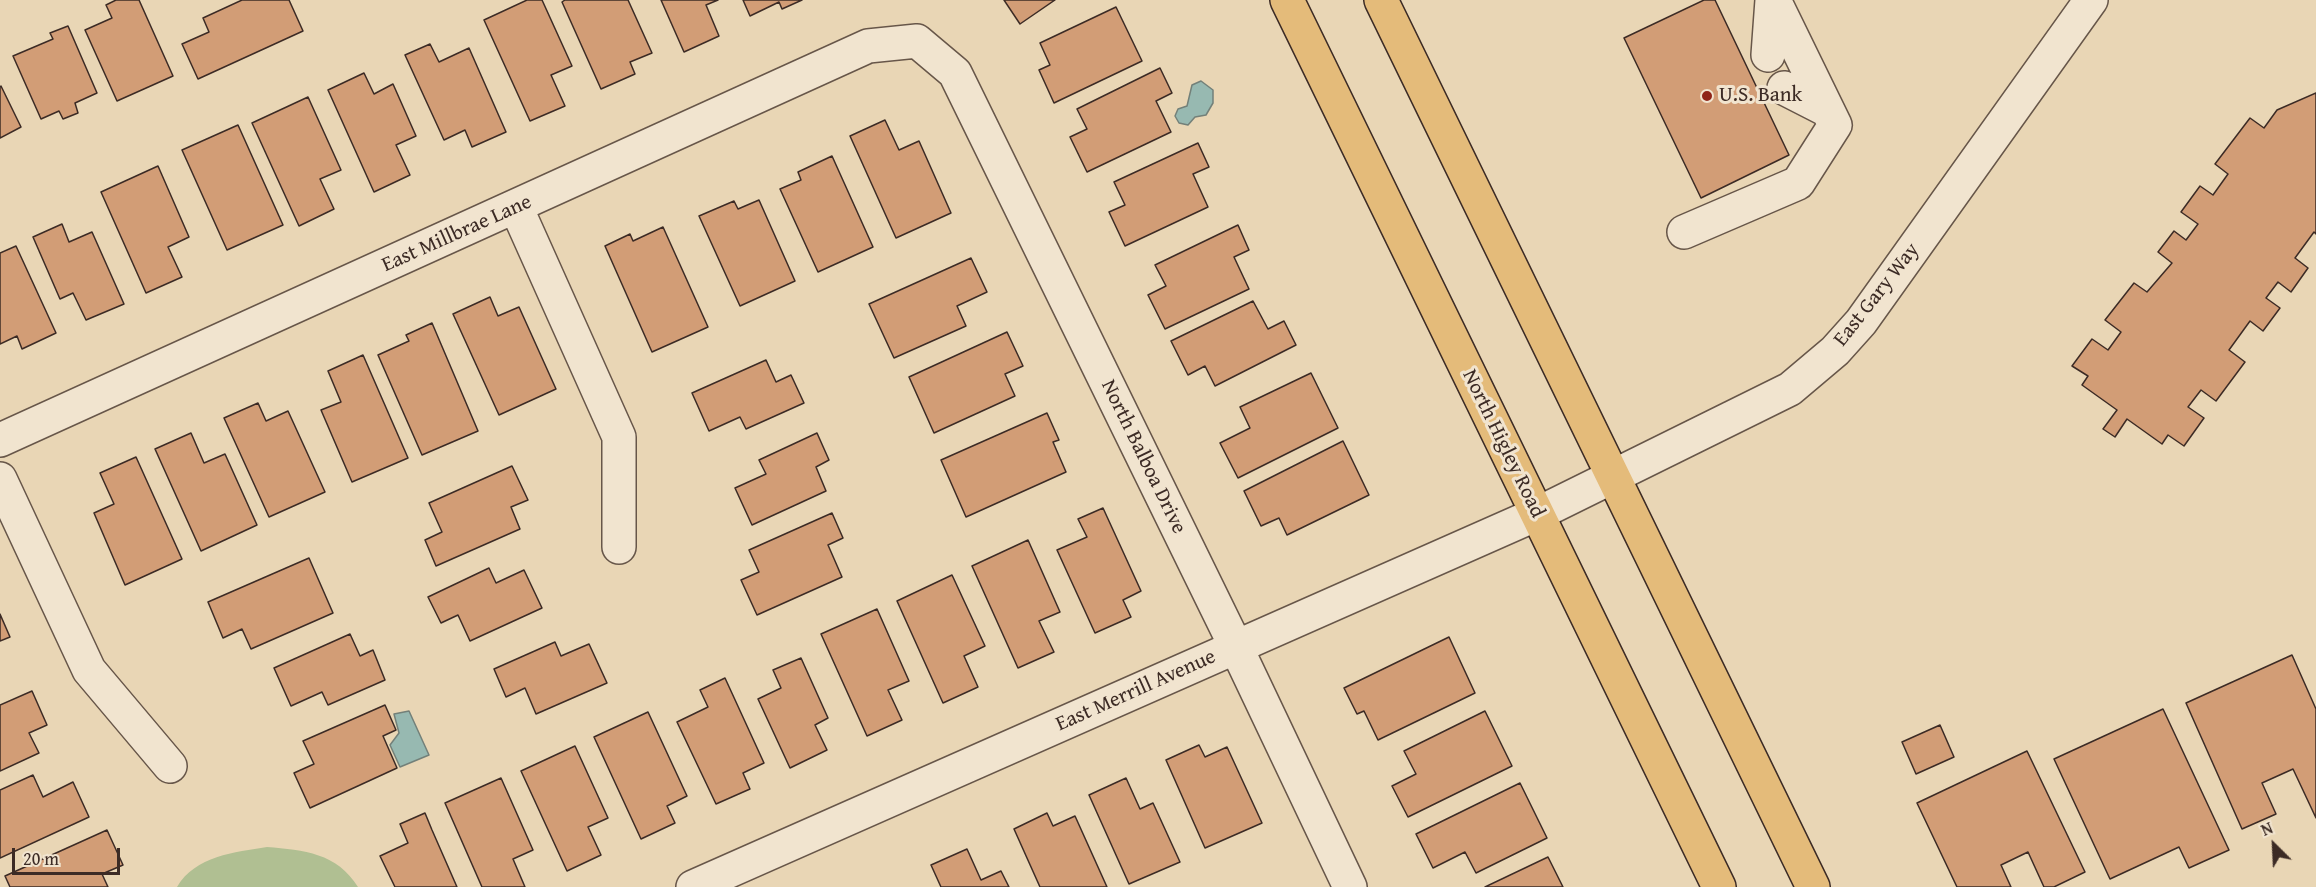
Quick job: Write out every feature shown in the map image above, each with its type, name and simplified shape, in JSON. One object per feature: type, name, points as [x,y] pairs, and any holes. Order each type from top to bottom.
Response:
[{"type":"main road","name":"North Higley Road","points":[[1287,0],[1719,887]]},
{"type":"main road","points":[[1381,0],[1813,887]]},
{"type":"street","points":[[1768,55],[1773,0]]},
{"type":"street","points":[[1684,232],[1798,183],[1834,125],[1773,0]]},
{"type":"street","name":"East Gary Way","points":[[1578,495],[1790,389],[1835,351],[1861,322],[2091,0]]},
{"type":"street","name":"East Millbrae Lane","points":[[0,440],[868,46],[917,41]]},
{"type":"street","name":"North Balboa Drive","points":[[917,41],[955,73],[1236,647],[1350,887]]},
{"type":"street","points":[[1784,88],[1827,110]]},
{"type":"street","points":[[516,207],[619,437],[619,547]]},
{"type":"street","points":[[0,478],[89,670],[170,766]]},
{"type":"street","name":"East Merrill Avenue","points":[[693,887],[1578,495]]},
{"type":"green space","points":[[267,847],[307,852],[330,860],[350,876],[358,887],[177,887],[194,868],[205,862],[229,854]]},
{"type":"water","points":[[1201,81],[1213,90],[1213,103],[1206,115],[1195,117],[1188,125],[1179,123],[1175,116],[1178,109],[1187,106],[1192,85]]},
{"type":"water","points":[[409,711],[429,755],[400,767],[390,745],[399,733],[394,714]]},
{"type":"building","points":[[116,0],[139,0],[173,76],[117,101],[85,30],[112,18],[106,5]]},
{"type":"building","points":[[242,0],[289,0],[303,31],[198,79],[182,44],[209,32],[203,18]]},
{"type":"building","points":[[527,0],[542,0],[572,66],[551,75],[565,106],[530,121],[484,20]]},
{"type":"building","points":[[565,0],[628,0],[652,53],[630,62],[635,74],[601,89],[562,2]]},
{"type":"building","points":[[661,0],[718,0],[706,5],[719,36],[684,52]]},
{"type":"building","points":[[743,0],[802,0],[782,9],[779,2],[750,16]]},
{"type":"building","points":[[1004,0],[1055,0],[1020,24]]},
{"type":"building","name":"U.S. Bank","points":[[1704,0],[1715,0],[1789,155],[1701,198],[1624,38]]},
{"type":"building","points":[[1116,7],[1142,61],[1054,103],[1039,70],[1050,65],[1040,43]]},
{"type":"building","points":[[68,26],[97,93],[75,103],[78,113],[63,119],[59,111],[41,119],[13,56],[53,39],[50,33]]},
{"type":"building","points":[[430,44],[439,62],[469,48],[506,132],[472,147],[465,130],[444,140],[405,55]]},
{"type":"building","points":[[1160,68],[1172,93],[1156,101],[1171,132],[1087,172],[1070,137],[1087,129],[1077,109]]},
{"type":"building","points":[[364,73],[374,94],[393,84],[416,136],[396,145],[410,175],[374,192],[328,90]]},
{"type":"building","points":[[0,87],[21,127],[0,138]]},
{"type":"building","points":[[2316,93],[2316,234],[2314,232],[2295,258],[2308,268],[2291,292],[2278,282],[2266,298],[2280,308],[2263,331],[2250,321],[2229,350],[2245,362],[2216,401],[2201,390],[2188,407],[2204,418],[2184,446],[2168,435],[2162,444],[2127,419],[2115,437],[2103,429],[2117,410],[2082,385],[2088,376],[2072,366],[2092,339],[2108,350],[2121,332],[2105,320],[2134,283],[2147,292],[2172,263],[2158,252],[2174,231],[2186,240],[2198,224],[2181,212],[2200,186],[2213,195],[2228,174],[2215,164],[2250,118],[2264,128],[2277,110]]},
{"type":"building","points":[[308,97],[341,170],[320,179],[334,209],[299,226],[252,123]]},
{"type":"building","points":[[885,120],[899,150],[919,141],[951,213],[896,238],[850,136]]},
{"type":"building","points":[[238,125],[283,225],[227,250],[182,150]]},
{"type":"building","points":[[1198,143],[1209,167],[1193,174],[1208,207],[1125,246],[1109,212],[1125,205],[1114,182]]},
{"type":"building","points":[[832,156],[873,247],[818,272],[780,189],[801,180],[798,172]]},
{"type":"building","points":[[158,166],[189,237],[168,247],[182,277],[146,293],[101,192]]},
{"type":"building","points":[[759,200],[795,281],[740,306],[699,216],[734,201],[738,209]]},
{"type":"building","points":[[62,224],[69,242],[92,232],[124,304],[86,320],[73,293],[60,299],[33,237]]},
{"type":"building","points":[[1238,225],[1249,250],[1234,257],[1249,289],[1165,329],[1148,295],[1166,286],[1155,265]]},
{"type":"building","points":[[663,227],[708,327],[652,352],[605,246],[630,234],[633,241]]},
{"type":"building","points":[[16,246],[56,333],[22,349],[17,336],[0,344],[0,253]]},
{"type":"building","points":[[971,258],[987,292],[957,306],[966,326],[894,358],[869,304]]},
{"type":"building","points":[[490,297],[498,316],[519,307],[556,389],[499,415],[453,314]]},
{"type":"building","points":[[1253,301],[1268,329],[1284,321],[1296,345],[1215,386],[1205,366],[1188,375],[1171,341]]},
{"type":"building","points":[[432,323],[478,431],[422,455],[378,355],[409,341],[406,335]]},
{"type":"building","points":[[1007,332],[1023,366],[1005,374],[1015,396],[934,433],[909,377]]},
{"type":"building","points":[[363,355],[408,458],[352,482],[321,410],[341,402],[328,371]]},
{"type":"building","points":[[766,360],[776,382],[791,375],[804,403],[746,429],[740,417],[709,431],[692,393]]},
{"type":"building","points":[[1311,373],[1338,428],[1238,478],[1220,443],[1250,428],[1240,407]]},
{"type":"building","points":[[258,403],[266,421],[288,411],[325,492],[269,517],[224,418]]},
{"type":"building","points":[[1047,413],[1059,440],[1053,442],[1066,472],[966,517],[941,460]]},
{"type":"building","points":[[191,433],[204,463],[225,454],[257,525],[201,551],[155,449]]},
{"type":"building","points":[[817,433],[829,460],[816,467],[826,491],[752,525],[735,488],[766,474],[759,460]]},
{"type":"building","points":[[1343,441],[1369,495],[1287,535],[1279,518],[1261,526],[1244,491]]},
{"type":"building","points":[[136,457],[182,559],[125,585],[94,513],[114,504],[100,473]]},
{"type":"building","points":[[512,466],[528,500],[511,507],[520,529],[436,566],[425,540],[442,532],[429,503]]},
{"type":"building","points":[[1103,508],[1141,591],[1123,600],[1131,617],[1095,633],[1057,550],[1087,537],[1078,519]]},
{"type":"building","points":[[832,513],[843,538],[828,545],[842,577],[757,615],[741,580],[759,572],[749,550]]},
{"type":"building","points":[[1028,540],[1060,612],[1039,621],[1054,652],[1018,668],[972,566]]},
{"type":"building","points":[[309,558],[333,613],[251,649],[242,629],[223,638],[208,602]]},
{"type":"building","points":[[489,568],[496,583],[524,570],[542,608],[470,641],[458,615],[441,623],[428,597]]},
{"type":"building","points":[[952,575],[985,646],[964,656],[978,687],[943,703],[897,601]]},
{"type":"building","points":[[877,609],[909,681],[888,690],[902,720],[867,736],[821,634]]},
{"type":"building","points":[[0,614],[10,637],[0,641]]},
{"type":"building","points":[[350,634],[360,656],[373,650],[385,680],[328,705],[322,692],[291,706],[274,668]]},
{"type":"building","points":[[1449,637],[1475,693],[1378,740],[1364,711],[1357,714],[1344,688]]},
{"type":"building","points":[[555,642],[561,656],[589,644],[607,683],[536,714],[525,688],[506,697],[494,669]]},
{"type":"building","points":[[2292,655],[2316,709],[2316,818],[2293,769],[2262,783],[2276,814],[2242,829],[2186,703]]},
{"type":"building","points":[[801,658],[828,718],[815,725],[827,750],[790,768],[758,699],[781,688],[773,670]]},
{"type":"building","points":[[725,678],[764,763],[743,773],[750,789],[716,804],[677,722],[708,707],[700,690]]},
{"type":"building","points":[[32,691],[47,725],[29,733],[39,753],[0,771],[0,705]]},
{"type":"building","points":[[385,705],[396,730],[383,736],[397,768],[310,808],[294,773],[314,764],[303,741]]},
{"type":"building","points":[[2163,709],[2229,850],[2189,868],[2179,847],[2110,879],[2054,759]]},
{"type":"building","points":[[1485,711],[1512,766],[1408,817],[1392,786],[1416,774],[1404,751]]},
{"type":"building","points":[[648,712],[687,796],[667,806],[675,823],[641,839],[594,737]]},
{"type":"building","points":[[1940,725],[1954,757],[1916,774],[1902,742]]},
{"type":"building","points":[[1199,745],[1205,757],[1227,747],[1262,823],[1205,848],[1166,760]]},
{"type":"building","points":[[575,746],[608,818],[588,827],[601,855],[567,871],[521,771]]},
{"type":"building","points":[[2027,751],[2085,872],[2054,887],[2044,887],[2028,852],[2001,865],[2011,887],[1957,887],[1917,803]]},
{"type":"building","points":[[33,775],[43,797],[73,782],[89,817],[0,858],[0,790]]},
{"type":"building","points":[[501,778],[533,850],[513,859],[525,887],[482,887],[445,803]]},
{"type":"building","points":[[1126,778],[1140,809],[1153,803],[1180,862],[1129,884],[1089,795]]},
{"type":"building","points":[[1520,783],[1547,838],[1476,873],[1465,852],[1433,868],[1416,834]]},
{"type":"building","points":[[425,813],[457,887],[395,887],[380,856],[408,843],[400,824]]},
{"type":"building","points":[[1047,813],[1053,826],[1075,816],[1107,887],[1040,887],[1014,829]]},
{"type":"building","points":[[107,830],[123,865],[102,874],[108,887],[10,887],[5,876]]},
{"type":"building","points":[[967,849],[981,880],[1001,871],[1009,887],[941,887],[931,865]]},
{"type":"building","points":[[1548,857],[1563,887],[1485,887]]},
{"type":"place","name":"U.S. Bank","points":[[1707,96]]}]
